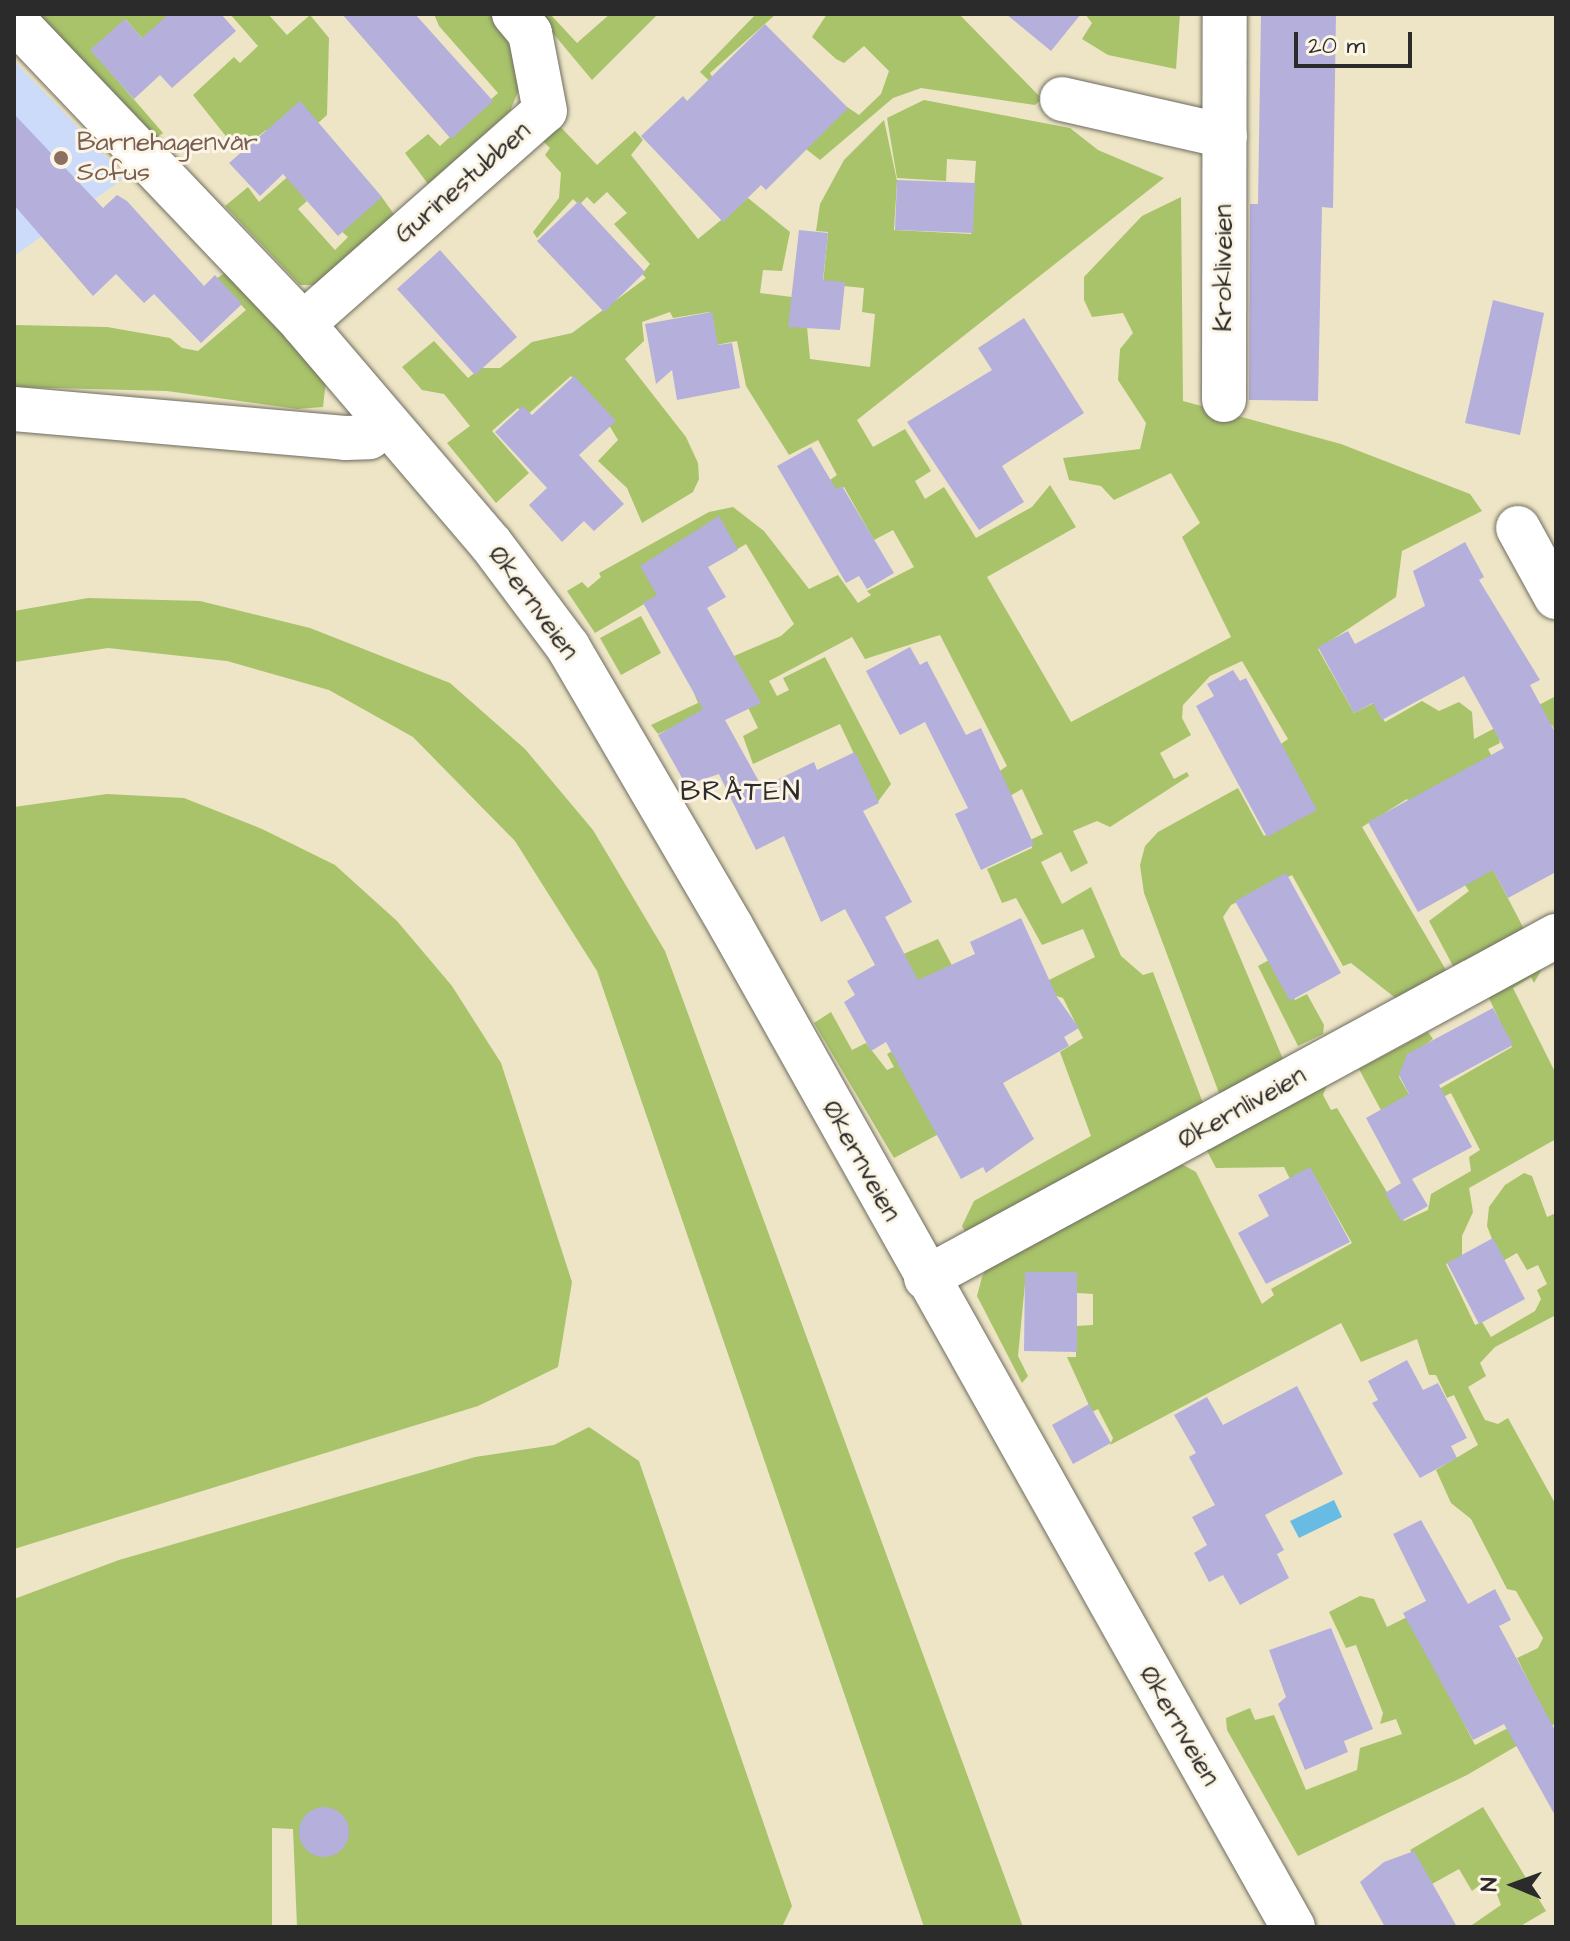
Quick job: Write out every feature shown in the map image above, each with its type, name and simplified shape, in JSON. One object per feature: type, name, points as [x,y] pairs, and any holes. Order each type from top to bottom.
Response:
[{"type":"street","name":"Gurinestubben","points":[[303,324],[545,111],[530,33],[514,14]]},
{"type":"street","name":"Krokliveien","points":[[1224,400],[1225,14]]},
{"type":"street","name":"Økernveien","points":[[14,20],[303,324],[491,544],[568,647],[731,926],[1293,1927]]},
{"type":"street","points":[[1062,99],[1225,136]]},
{"type":"street","points":[[14,409],[345,438],[369,437],[387,425]]},
{"type":"street","points":[[1518,528],[1556,597]]},
{"type":"street","name":"Økernliveien","points":[[926,1278],[1556,936]]},
{"type":"shaded area","name":"Barnehagenvår Sofus","points":[[14,61],[126,177],[14,256]]},
{"type":"green space","points":[[34,14],[170,14],[143,39],[126,20],[92,51],[163,133],[153,140]]},
{"type":"green space","points":[[230,14],[268,14],[287,35],[310,15],[329,38],[327,115],[318,123],[301,194],[307,201],[298,209],[335,250],[348,237],[341,231],[381,196],[396,217],[319,285],[300,285],[225,206],[248,187],[259,202],[300,166],[266,130],[255,139],[243,134],[229,140],[193,95],[234,57],[240,63],[258,46]]},
{"type":"green space","points":[[434,14],[494,14],[519,65],[518,92],[510,111],[428,184],[405,153],[428,134],[440,146],[498,93],[439,26]]},
{"type":"green space","points":[[537,14],[550,14],[577,43],[610,14],[658,14],[592,80]]},
{"type":"green space","points":[[756,14],[776,14],[710,73],[721,92],[700,72]]},
{"type":"green space","points":[[827,14],[959,14],[1042,99],[1035,105],[921,88],[893,98],[820,160],[806,149],[847,107],[859,115],[881,94],[889,71],[864,46],[844,63],[812,37]]},
{"type":"green space","points":[[1085,14],[1180,14],[1176,69],[1108,55],[1082,39],[1092,23]]},
{"type":"green space","points":[[924,100],[1070,128],[1098,150],[1164,178],[857,420],[873,447],[905,429],[931,471],[915,481],[925,499],[944,487],[976,538],[1032,507],[1050,485],[1076,527],[987,577],[1071,722],[1231,637],[1182,537],[1200,523],[1171,473],[1114,500],[1101,486],[1069,480],[1063,458],[1140,449],[1146,423],[1118,380],[1120,349],[1133,333],[1123,313],[1092,317],[1084,300],[1084,277],[1142,216],[1181,197],[1183,401],[1341,444],[1470,494],[1482,511],[1402,551],[1396,597],[1318,649],[1354,713],[1374,703],[1385,722],[1422,701],[1439,711],[1459,702],[1472,712],[1474,739],[1556,696],[1556,733],[1552,725],[1533,735],[1499,738],[1500,743],[1488,749],[1527,823],[1490,864],[1524,929],[1453,966],[1429,921],[1469,891],[1407,799],[1362,827],[1446,970],[1398,1000],[1351,963],[1343,966],[1292,875],[1231,905],[1223,917],[1283,1059],[1226,1095],[1219,1093],[1144,893],[1140,865],[1145,846],[1158,832],[1238,788],[1264,836],[1314,809],[1274,749],[1288,739],[1242,661],[1210,676],[1183,705],[1182,718],[1191,735],[1160,753],[1174,779],[1187,772],[1189,776],[1110,827],[1097,821],[1073,831],[1088,863],[1071,872],[1061,852],[1041,862],[1062,904],[1091,887],[1121,956],[1143,975],[1153,972],[1203,1103],[967,1235],[962,1226],[974,1201],[1091,1136],[1060,1052],[1083,1038],[1063,998],[1047,993],[1003,1003],[1095,957],[1083,929],[1042,945],[1016,898],[1002,903],[987,869],[1032,848],[1030,840],[1043,834],[1022,789],[1010,796],[988,779],[1007,766],[940,635],[865,659],[852,637],[769,681],[777,696],[789,690],[783,678],[825,657],[891,784],[877,803],[840,724],[753,764],[743,736],[758,728],[742,695],[658,734],[651,725],[698,703],[692,688],[734,656],[781,636],[794,624],[746,544],[595,633],[567,591],[582,582],[588,588],[601,577],[599,573],[709,512],[733,507],[764,531],[809,589],[838,575],[858,603],[871,595],[867,591],[914,567],[893,530],[874,540],[844,487],[836,491],[830,480],[837,475],[818,440],[789,455],[746,386],[737,341],[716,345],[709,312],[673,318],[670,312],[642,322],[644,341],[625,359],[686,437],[698,463],[699,479],[693,492],[642,523],[627,488],[598,461],[618,440],[609,425],[612,421],[571,376],[526,416],[518,408],[492,431],[529,473],[496,503],[447,443],[470,426],[444,394],[422,390],[402,367],[434,341],[468,378],[481,368],[500,368],[532,342],[572,333],[646,278],[642,274],[650,264],[614,224],[627,213],[607,192],[594,204],[587,197],[579,205],[573,199],[537,238],[533,232],[559,198],[561,173],[545,155],[550,148],[538,136],[551,117],[597,165],[635,131],[643,140],[631,155],[698,239],[748,198],[790,232],[782,271],[763,270],[760,293],[792,297],[807,327],[810,359],[870,367],[875,314],[862,312],[864,288],[823,284],[828,232],[816,231],[820,204],[844,160],[884,120],[897,181],[894,230],[971,234],[976,161],[947,159],[946,181],[897,178],[887,118]]},
{"type":"green space","points":[[226,272],[326,381],[323,407],[297,409],[167,391],[14,387],[14,325],[107,327],[170,338],[182,348],[198,351],[246,310],[216,279]]},
{"type":"green space","points":[[88,598],[200,601],[310,628],[450,683],[525,749],[593,830],[665,951],[1023,1927],[924,1927],[597,971],[515,841],[413,737],[329,690],[227,661],[108,648],[14,662],[14,611]]},
{"type":"green space","points":[[641,616],[661,653],[621,675],[600,638]]},
{"type":"green space","points":[[107,794],[184,798],[262,829],[335,865],[397,921],[452,986],[501,1063],[572,1282],[558,1367],[478,1406],[14,1549],[14,807]]},
{"type":"green space","points":[[938,939],[984,1026],[963,1121],[894,1158],[814,1023],[831,1012],[852,1050],[866,1043],[887,1070],[894,1067],[887,1054],[927,1032],[885,962]]},
{"type":"green space","points":[[1273,958],[1295,1000],[1307,994],[1324,1025],[1323,1034],[1298,1046],[1258,966]]},
{"type":"green space","points":[[1543,967],[1534,983],[1531,977],[1513,988],[1556,1074],[1556,1139],[1469,1188],[1473,1212],[1462,1236],[1462,1257],[1446,1264],[1475,1325],[1482,1322],[1491,1337],[1535,1311],[1541,1299],[1537,1290],[1547,1284],[1538,1265],[1527,1270],[1517,1253],[1501,1262],[1487,1226],[1489,1207],[1505,1185],[1524,1173],[1532,1176],[1547,1217],[1556,1213],[1556,1315],[1495,1347],[1480,1363],[1486,1376],[1468,1387],[1485,1420],[1498,1424],[1508,1418],[1556,1505],[1556,1723],[1467,1775],[1298,1856],[1227,1730],[1226,1718],[1250,1708],[1255,1720],[1274,1715],[1306,1790],[1357,1770],[1360,1748],[1402,1734],[1396,1719],[1380,1724],[1383,1713],[1356,1645],[1346,1648],[1329,1612],[1360,1596],[1374,1599],[1387,1627],[1409,1616],[1475,1745],[1543,1710],[1517,1658],[1538,1648],[1543,1638],[1516,1591],[1507,1589],[1471,1519],[1451,1503],[1436,1470],[1478,1445],[1454,1395],[1447,1398],[1436,1375],[1429,1375],[1417,1339],[1361,1362],[1341,1323],[1110,1445],[1113,1438],[1098,1409],[1092,1412],[1067,1357],[1076,1357],[1076,1326],[1093,1325],[1093,1294],[1077,1293],[1077,1274],[1026,1273],[1018,1356],[1028,1376],[1022,1383],[977,1296],[982,1277],[988,1265],[1178,1162],[1196,1172],[1262,1304],[1274,1295],[1271,1289],[1352,1243],[1310,1168],[1290,1179],[1284,1167],[1216,1168],[1205,1147],[1327,1085],[1323,1095],[1331,1110],[1337,1108],[1404,1221],[1428,1210],[1431,1194],[1471,1171],[1469,1157],[1480,1150],[1451,1093],[1443,1097],[1439,1089],[1512,1047],[1488,996]]},
{"type":"green space","points":[[1428,1032],[1433,1039],[1408,1058],[1399,1077],[1411,1098],[1383,1114],[1359,1069]]},
{"type":"green space","points":[[589,1427],[639,1461],[792,1906],[782,1927],[297,1927],[293,1829],[272,1828],[272,1927],[14,1927],[14,1599],[119,1560],[475,1457],[554,1445]]},
{"type":"green space","points":[[1483,1807],[1546,1911],[1519,1927],[1469,1927],[1501,1905],[1492,1881],[1486,1880],[1472,1891],[1459,1869],[1432,1884],[1410,1850]]},
{"type":"water","points":[[1334,1500],[1342,1517],[1299,1538],[1290,1521]]},
{"type":"building","points":[[169,14],[221,14],[236,31],[172,88],[160,75],[134,99],[90,50],[125,19],[142,38]]},
{"type":"building","points":[[342,14],[415,14],[493,101],[451,139]]},
{"type":"building","points":[[1006,14],[1081,14],[1051,51]]},
{"type":"building","points":[[1261,14],[1336,14],[1333,208],[1322,207],[1318,401],[1249,400],[1250,204],[1258,204]]},
{"type":"building","points":[[765,24],[848,108],[766,190],[761,185],[723,222],[641,136],[683,96],[687,101]]},
{"type":"building","points":[[300,101],[382,197],[338,236],[283,174],[260,196],[229,163]]},
{"type":"building","points":[[14,114],[103,208],[117,195],[127,201],[204,286],[215,275],[242,304],[201,343],[154,294],[144,303],[116,274],[93,296],[14,205]]},
{"type":"building","points":[[897,180],[975,183],[973,233],[895,230]]},
{"type":"building","points":[[579,201],[645,272],[604,312],[537,241]]},
{"type":"building","points":[[799,230],[828,233],[823,280],[845,282],[840,330],[788,327]]},
{"type":"building","points":[[440,250],[517,337],[475,375],[397,289]]},
{"type":"building","points":[[1493,300],[1544,313],[1520,435],[1465,423]]},
{"type":"building","points":[[712,312],[718,345],[732,343],[740,388],[677,400],[672,370],[656,384],[645,324]]},
{"type":"building","points":[[1024,318],[1084,413],[1002,466],[1024,502],[979,530],[907,422],[992,370],[978,348]]},
{"type":"building","points":[[574,376],[616,421],[579,455],[624,504],[594,531],[584,521],[562,542],[529,505],[547,488],[495,432],[523,406],[532,415]]},
{"type":"building","points":[[811,447],[836,489],[842,486],[894,573],[867,589],[859,576],[846,583],[777,466]]},
{"type":"building","points":[[719,516],[738,550],[708,567],[726,597],[707,608],[761,703],[725,720],[762,787],[814,762],[817,770],[855,752],[879,803],[863,811],[912,902],[885,917],[918,980],[975,954],[970,942],[1021,918],[1057,997],[1079,1028],[1064,1037],[1069,1046],[1003,1083],[1034,1139],[986,1173],[983,1167],[961,1179],[886,1042],[871,1051],[844,1002],[855,995],[847,981],[875,965],[845,909],[821,922],[784,836],[756,850],[719,774],[686,785],[658,735],[703,709],[643,603],[657,595],[640,566]]},
{"type":"building","points":[[1465,542],[1484,577],[1479,580],[1540,680],[1530,685],[1556,734],[1556,872],[1508,898],[1493,870],[1418,912],[1368,822],[1504,748],[1464,676],[1382,720],[1373,703],[1354,713],[1318,647],[1348,631],[1355,644],[1425,606],[1413,571]]},
{"type":"building","points":[[910,647],[920,665],[927,661],[966,735],[981,728],[1034,845],[981,870],[955,814],[968,808],[925,722],[900,735],[866,671]]},
{"type":"building","points":[[1233,670],[1240,681],[1246,678],[1317,810],[1267,837],[1196,706],[1214,696],[1207,684]]},
{"type":"building","points":[[1286,873],[1341,973],[1290,1001],[1235,901]]},
{"type":"building","points":[[1493,1008],[1513,1045],[1439,1085],[1472,1147],[1412,1179],[1428,1206],[1401,1221],[1385,1193],[1401,1183],[1366,1118],[1409,1094],[1399,1075],[1407,1054]]},
{"type":"building","points":[[1310,1167],[1350,1242],[1266,1284],[1238,1233],[1269,1216],[1258,1195]]},
{"type":"building","points":[[1493,1238],[1525,1299],[1479,1324],[1447,1263]]},
{"type":"building","points":[[1025,1272],[1077,1272],[1077,1352],[1024,1351]]},
{"type":"building","points":[[1407,1360],[1423,1390],[1438,1383],[1467,1438],[1451,1446],[1457,1458],[1420,1478],[1372,1403],[1378,1400],[1368,1381]]},
{"type":"building","points":[[1297,1386],[1343,1474],[1265,1515],[1284,1550],[1277,1554],[1289,1578],[1240,1605],[1223,1575],[1209,1582],[1194,1553],[1207,1545],[1192,1517],[1215,1505],[1189,1457],[1196,1453],[1174,1415],[1207,1397],[1223,1425]]},
{"type":"building","points":[[1089,1404],[1111,1443],[1073,1464],[1052,1425]]},
{"type":"building","points":[[1421,1520],[1468,1604],[1495,1589],[1511,1620],[1499,1626],[1556,1732],[1556,1817],[1504,1724],[1473,1740],[1403,1613],[1426,1601],[1393,1534]]},
{"type":"building","points":[[1331,1628],[1373,1729],[1344,1741],[1348,1752],[1305,1770],[1278,1704],[1286,1697],[1269,1650]]},
{"type":"building","points":[[324,1807],[342,1814],[349,1832],[342,1850],[324,1857],[306,1850],[299,1832],[306,1814]]},
{"type":"building","points":[[1414,1851],[1457,1927],[1385,1927],[1360,1882],[1384,1862]]},
{"type":"place","name":"Barnehagenvår Sofus","points":[[61,158]]},
{"type":"district","name":"BRÅTEN","points":[[741,792]]}]
